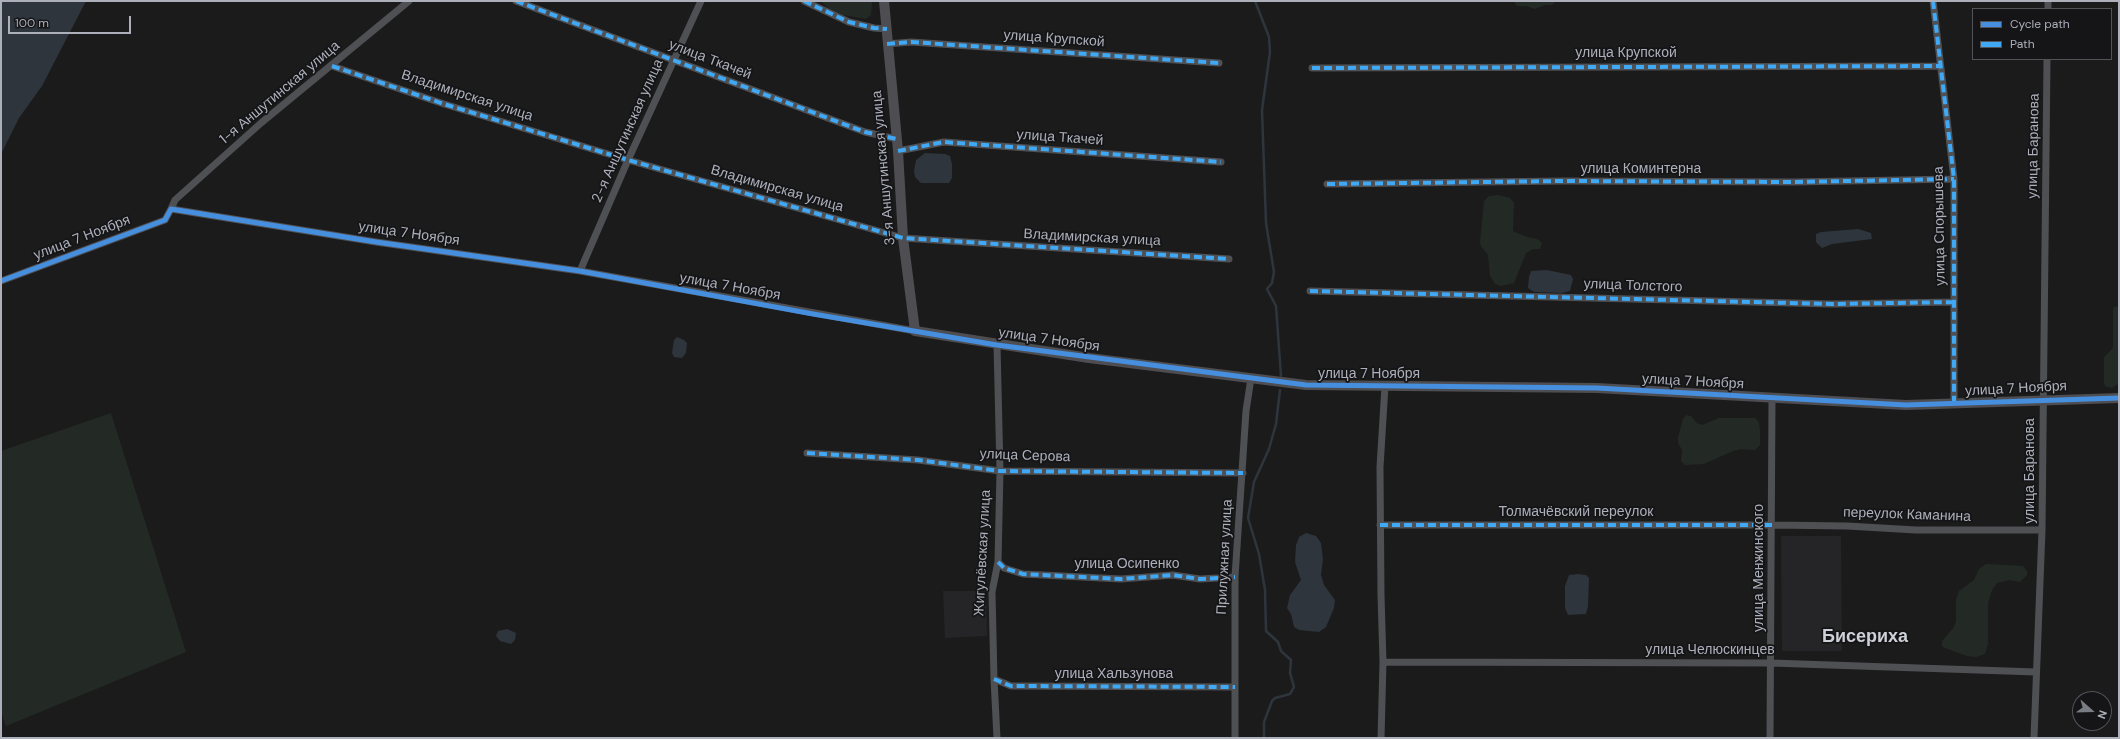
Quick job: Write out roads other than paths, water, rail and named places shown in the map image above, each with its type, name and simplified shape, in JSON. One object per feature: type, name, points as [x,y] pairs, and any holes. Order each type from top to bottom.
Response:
[{"type":"street","name":"1-я Аншутинская улица","points":[[171,209],[175,200],[290,99],[332,66],[409,1]]},
{"type":"street","name":"улица Ткачей","points":[[516,1],[865,132],[897,139]]},
{"type":"street","name":"2-я Аншутинская улица","points":[[580,271],[628,160],[701,1]]},
{"type":"street","points":[[804,1],[849,22],[874,28],[886,28]]},
{"type":"street","name":"3-я Аншутинская улица","points":[[884,1],[898,151],[903,238],[915,331]]},
{"type":"street","name":"улица Спорышева","points":[[1933,1],[1954,179],[1954,404]]},
{"type":"street","name":"улица Крупской","points":[[887,44],[911,42],[1219,63]]},
{"type":"street","name":"улица Баранова","points":[[2034,738],[2042,530],[2042,400],[2047,60]]},
{"type":"street","name":"Владимирская улица","points":[[332,66],[444,104],[628,160],[903,238],[1228,259]]},
{"type":"street","name":"улица Крупской","points":[[1312,68],[1940,66]]},
{"type":"street","name":"улица Ткачей","points":[[898,151],[944,142],[1221,162]]},
{"type":"street","name":"улица Коминтерна","points":[[1327,184],[1559,181],[1794,182],[1954,179]]},
{"type":"street","name":"улица 7 Ноября","points":[[1,281],[165,220],[171,209],[376,242],[580,271],[997,345],[1306,385],[1597,388],[1772,399],[1906,405],[2119,398]]},
{"type":"street","name":"улица Толстого","points":[[1310,291],[1824,304],[1954,302]]},
{"type":"street","name":"Жигулёвская улица","points":[[997,345],[1000,471],[998,562],[992,592],[994,679],[998,738]]},
{"type":"street","name":"Прилужная улица","points":[[1236,738],[1235,577],[1246,411],[1251,378]]},
{"type":"street","points":[[1381,738],[1383,662],[1380,467],[1385,386]]},
{"type":"street","name":"улица Менжинского","points":[[1770,738],[1772,399]]},
{"type":"street","name":"улица Серова","points":[[807,453],[918,460],[1000,471],[1243,473]]},
{"type":"street","name":"Толмачёвский переулок","points":[[1380,525],[1772,525]]},
{"type":"street","name":"переулок Каманина","points":[[1772,525],[1847,526],[1916,530],[2042,530]]},
{"type":"street","name":"улица Осипенко","points":[[998,562],[1004,568],[1023,574],[1121,579],[1173,575],[1200,578],[1235,577]]},
{"type":"street","name":"улица Челюскинцев","points":[[1383,662],[1771,663],[2036,672]]},
{"type":"street","name":"улица Хальзунова","points":[[994,679],[1011,686],[1235,687]]},
{"type":"waterway","points":[[1255,1],[1269,37],[1270,52],[1262,110],[1266,223],[1274,272],[1272,283],[1267,289],[1276,306],[1281,376]]},
{"type":"waterway","points":[[1264,738],[1264,722],[1272,701],[1275,698],[1290,694],[1294,687],[1290,673],[1291,660],[1281,651],[1278,642],[1266,631],[1265,590],[1259,554],[1248,518],[1254,482],[1269,449],[1276,424],[1280,390]]},
{"type":"district","name":"Бисериха","points":[[1865,637]]}]
